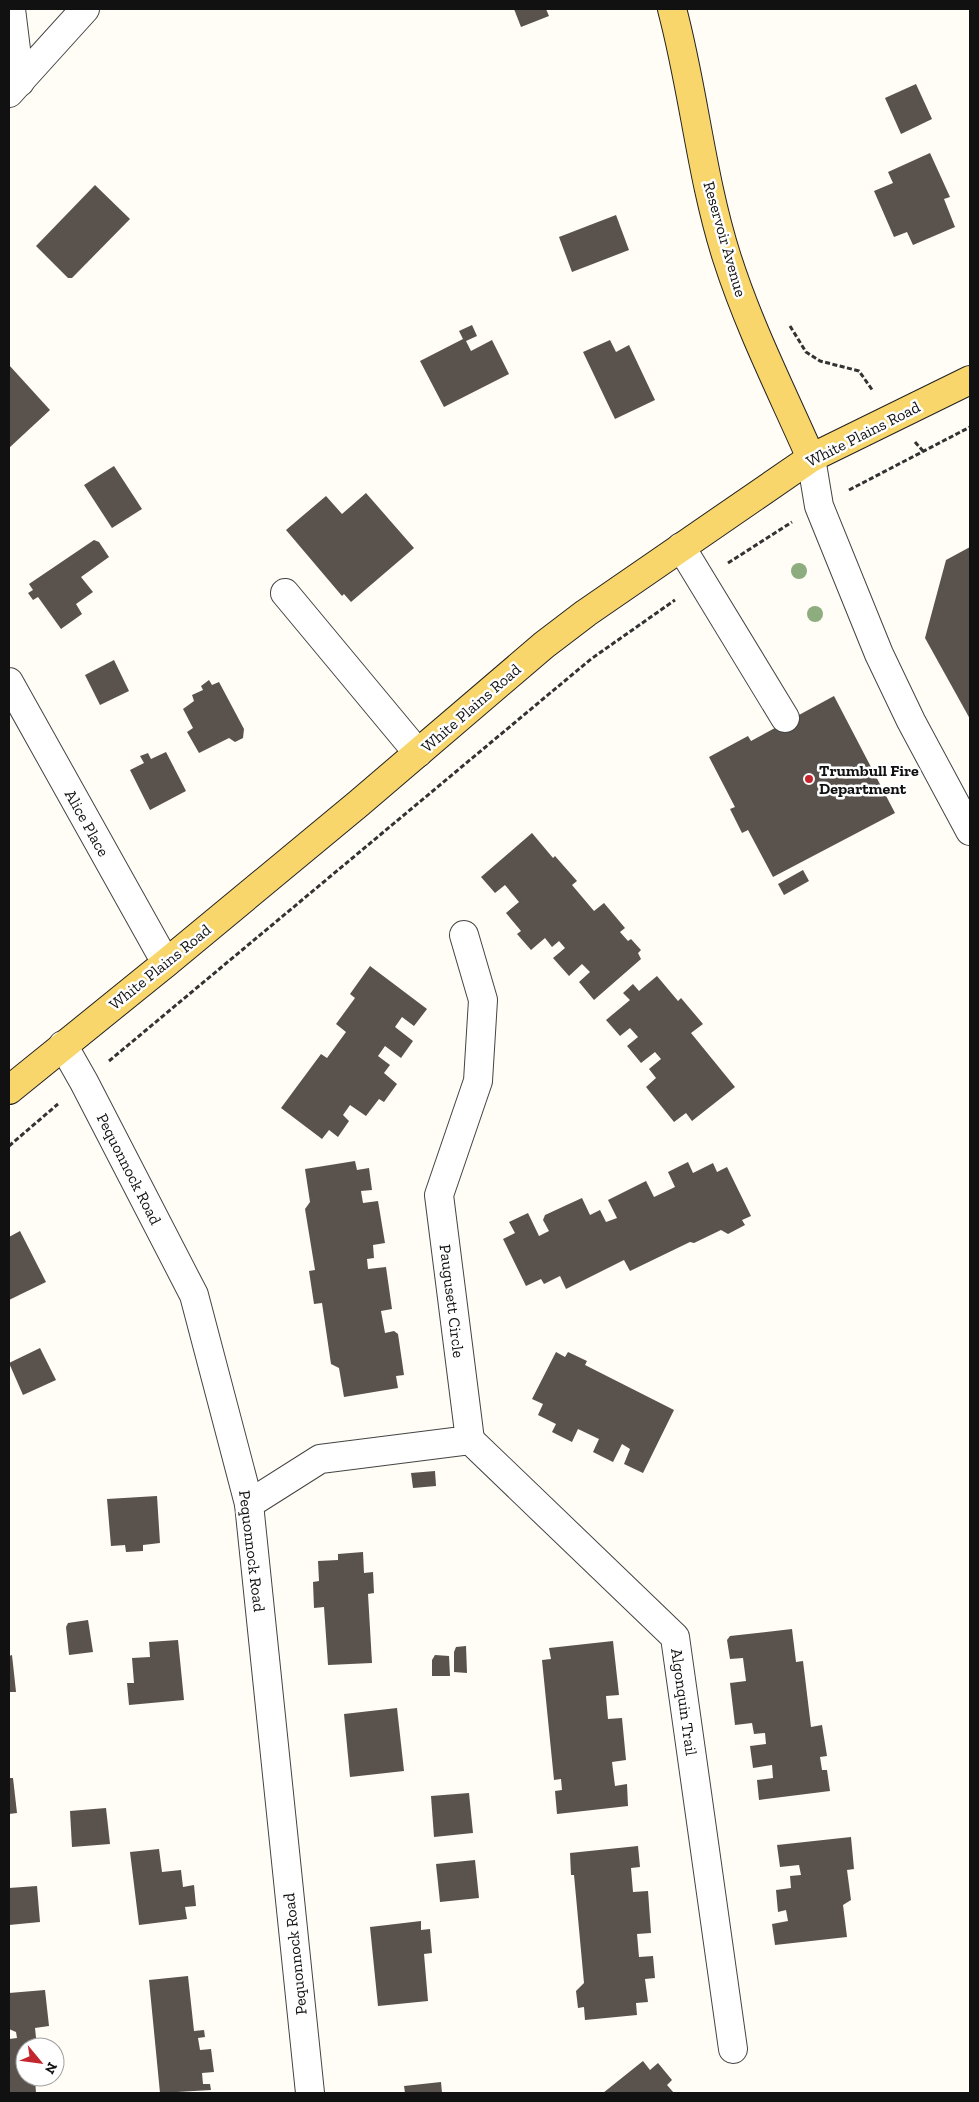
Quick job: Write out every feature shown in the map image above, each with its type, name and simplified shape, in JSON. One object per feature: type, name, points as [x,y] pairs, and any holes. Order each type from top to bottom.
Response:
[{"type":"main road","name":"Reservoir Avenue","points":[[672,9],[712,201],[727,257],[751,324],[812,458]]},
{"type":"main road","name":"White Plains Road","points":[[9,1090],[166,964],[418,754],[551,640],[586,613],[812,458],[970,380]]},
{"type":"street","points":[[11,9],[14,87]]},
{"type":"street","points":[[14,87],[85,9]]},
{"type":"street","points":[[812,458],[819,506],[879,654],[911,721],[970,831]]},
{"type":"street","points":[[681,547],[785,718]]},
{"type":"street","points":[[285,593],[418,754]]},
{"type":"street","name":"Alice Place","points":[[9,682],[166,964]]},
{"type":"street","name":"Paugusett Circle","points":[[464,936],[483,1000],[478,1081],[438,1195],[470,1440]]},
{"type":"street","name":"Pequonnock Road","points":[[63,1045],[194,1295],[249,1504],[310,2093]]},
{"type":"street","points":[[249,1504],[320,1459],[470,1440]]},
{"type":"street","name":"Algonquin Trail","points":[[470,1440],[675,1637],[733,2049]]},
{"type":"path","points":[[787,321],[801,345],[814,358],[828,364],[859,372],[861,376]]},
{"type":"path","points":[[9,1146],[591,659],[746,550],[819,506],[970,427]]},
{"type":"path","points":[[920,447],[923,451]]},
{"type":"building","points":[[514,9],[546,9],[549,16],[521,27]]},
{"type":"building","points":[[916,84],[932,119],[901,134],[885,98]]},
{"type":"building","points":[[930,153],[950,197],[944,199],[955,227],[913,245],[907,232],[894,237],[874,191],[893,183],[888,172]]},
{"type":"building","points":[[95,185],[130,219],[72,278],[68,278],[36,246]]},
{"type":"building","points":[[616,215],[629,250],[572,272],[559,237]]},
{"type":"building","points":[[472,325],[477,336],[466,341],[471,351],[492,340],[509,374],[444,407],[420,361],[463,339],[459,331]]},
{"type":"building","points":[[610,340],[616,352],[629,345],[655,400],[615,419],[583,352]]},
{"type":"building","points":[[9,365],[50,410],[9,448]]},
{"type":"building","points":[[114,466],[142,509],[112,528],[84,485]]},
{"type":"building","points":[[366,493],[414,548],[351,602],[344,594],[342,596],[286,530],[326,496],[342,514]]},
{"type":"building","points":[[94,540],[99,542],[109,557],[81,577],[93,592],[76,604],[82,614],[61,629],[38,597],[33,600],[28,593],[33,590],[29,584]]},
{"type":"building","points":[[970,547],[970,719],[925,638],[946,560]]},
{"type":"building","points":[[114,660],[129,691],[100,705],[85,675]]},
{"type":"building","points":[[209,680],[212,685],[219,682],[244,729],[243,738],[235,742],[229,738],[199,753],[187,732],[193,728],[183,709],[194,701],[192,695],[203,690],[201,686]]},
{"type":"building","points":[[834,696],[895,813],[773,877],[748,830],[742,833],[730,809],[735,807],[709,757],[748,736],[751,741]]},
{"type":"building","points":[[166,752],[186,791],[150,810],[130,770],[144,763],[140,756],[148,753],[151,759]]},
{"type":"building","points":[[532,833],[553,858],[555,856],[577,881],[572,885],[594,911],[604,903],[625,928],[620,932],[628,941],[631,939],[641,950],[638,953],[641,959],[594,1000],[579,982],[590,972],[582,964],[569,976],[553,958],[565,948],[559,941],[552,947],[545,938],[531,950],[517,934],[521,931],[506,913],[519,902],[505,885],[495,893],[481,877]]},
{"type":"building","points":[[803,870],[809,881],[784,895],[778,884]]},
{"type":"building","points":[[370,966],[427,1009],[414,1026],[402,1017],[395,1027],[413,1041],[401,1058],[385,1046],[378,1056],[390,1065],[384,1073],[397,1084],[384,1102],[379,1099],[366,1116],[350,1105],[343,1115],[349,1121],[338,1137],[329,1130],[322,1139],[281,1108],[321,1054],[327,1058],[346,1032],[336,1024],[355,998],[350,994]]},
{"type":"building","points":[[657,976],[678,1001],[681,998],[703,1024],[691,1033],[735,1087],[692,1121],[686,1113],[674,1122],[646,1087],[656,1078],[649,1069],[661,1059],[655,1052],[641,1063],[627,1046],[638,1037],[630,1028],[620,1036],[606,1020],[630,1000],[623,993],[633,984],[639,991]]},
{"type":"building","points":[[355,1161],[357,1170],[369,1168],[372,1190],[361,1191],[363,1203],[378,1201],[385,1243],[373,1245],[374,1258],[367,1259],[368,1269],[386,1267],[392,1309],[381,1311],[385,1333],[394,1331],[398,1334],[404,1375],[396,1376],[398,1388],[344,1397],[339,1368],[331,1364],[322,1303],[314,1304],[309,1271],[315,1270],[305,1209],[310,1202],[305,1169]]},
{"type":"building","points":[[688,1162],[693,1173],[713,1163],[717,1172],[727,1167],[751,1216],[742,1220],[745,1225],[728,1234],[721,1230],[694,1243],[690,1242],[630,1271],[624,1260],[566,1289],[560,1276],[544,1284],[541,1279],[526,1286],[503,1239],[515,1233],[509,1222],[528,1213],[539,1236],[549,1231],[543,1220],[545,1215],[582,1198],[590,1215],[600,1210],[606,1222],[617,1218],[608,1200],[646,1181],[654,1197],[675,1187],[668,1172]]},
{"type":"building","points":[[20,1231],[46,1282],[9,1300],[9,1237]]},
{"type":"building","points":[[40,1348],[56,1380],[23,1395],[9,1363]]},
{"type":"building","points":[[556,1352],[565,1357],[568,1352],[587,1361],[585,1365],[674,1410],[643,1473],[624,1464],[630,1449],[622,1444],[613,1462],[593,1452],[599,1439],[578,1429],[572,1442],[552,1432],[556,1424],[538,1415],[543,1404],[532,1399]]},
{"type":"building","points":[[435,1471],[436,1486],[413,1488],[411,1473]]},
{"type":"building","points":[[157,1496],[160,1543],[143,1545],[143,1551],[126,1552],[125,1545],[111,1546],[107,1499]]},
{"type":"building","points":[[363,1552],[364,1573],[373,1572],[374,1593],[368,1594],[372,1663],[328,1665],[324,1607],[314,1608],[313,1582],[319,1581],[318,1561],[338,1560],[338,1554]]},
{"type":"building","points":[[88,1620],[93,1652],[69,1655],[66,1627],[68,1623]]},
{"type":"building","points":[[792,1629],[796,1662],[803,1661],[811,1727],[822,1725],[827,1756],[820,1757],[822,1770],[827,1770],[830,1791],[759,1800],[757,1780],[773,1778],[772,1765],[753,1768],[750,1746],[766,1744],[765,1733],[754,1734],[752,1723],[735,1725],[730,1683],[746,1681],[743,1658],[730,1659],[727,1640],[730,1636]]},
{"type":"building","points":[[178,1640],[184,1700],[129,1705],[127,1683],[134,1683],[132,1658],[150,1657],[149,1642]]},
{"type":"building","points":[[613,1641],[619,1695],[606,1696],[608,1719],[622,1718],[626,1760],[612,1762],[615,1786],[627,1784],[628,1806],[557,1814],[555,1791],[562,1790],[561,1779],[554,1780],[542,1660],[551,1659],[549,1648]]},
{"type":"building","points":[[466,1646],[467,1673],[454,1672],[454,1652],[456,1647]]},
{"type":"building","points":[[12,1655],[16,1692],[9,1692],[9,1656]]},
{"type":"building","points":[[435,1655],[449,1656],[450,1676],[432,1676],[432,1660]]},
{"type":"building","points":[[397,1708],[404,1771],[350,1777],[344,1714]]},
{"type":"building","points":[[9,1778],[13,1778],[17,1813],[9,1814]]},
{"type":"building","points":[[469,1793],[473,1833],[434,1837],[431,1796]]},
{"type":"building","points":[[106,1808],[110,1844],[72,1847],[70,1811]]},
{"type":"building","points":[[851,1837],[854,1869],[847,1870],[851,1900],[843,1905],[847,1937],[775,1945],[772,1924],[788,1921],[786,1910],[778,1912],[776,1890],[791,1888],[790,1876],[801,1875],[799,1865],[780,1867],[777,1845]]},
{"type":"building","points":[[638,1846],[640,1867],[631,1868],[633,1892],[648,1891],[651,1933],[637,1934],[639,1957],[653,1956],[655,1978],[645,1979],[648,2002],[636,2003],[637,2015],[585,2020],[584,2007],[578,2008],[576,1991],[584,1983],[574,1875],[571,1875],[570,1853]]},
{"type":"building","points":[[159,1849],[162,1872],[181,1870],[183,1887],[194,1885],[196,1906],[185,1907],[187,1919],[139,1925],[130,1852]]},
{"type":"building","points":[[475,1860],[479,1898],[440,1902],[436,1864]]},
{"type":"building","points":[[37,1886],[40,1922],[9,1925],[9,1888]]},
{"type":"building","points":[[421,1921],[421,1930],[430,1929],[432,1953],[424,1954],[428,2001],[378,2006],[370,1927]]},
{"type":"building","points":[[188,1976],[194,2031],[204,2030],[205,2037],[198,2038],[200,2050],[211,2049],[214,2072],[202,2073],[203,2084],[210,2084],[211,2090],[160,2093],[149,1980]]},
{"type":"building","points":[[45,1990],[49,2026],[35,2028],[36,2037],[17,2037],[16,2032],[9,2029],[9,1993]]},
{"type":"building","points":[[15,2038],[15,2087],[36,2087],[36,2093],[9,2093],[9,2039]]},
{"type":"building","points":[[643,2061],[650,2070],[658,2063],[672,2080],[667,2085],[674,2093],[603,2093]]},
{"type":"building","points":[[441,2082],[442,2093],[405,2093],[404,2086]]},
{"type":"place","name":"Trumbull Fire Department","points":[[809,779]]}]
